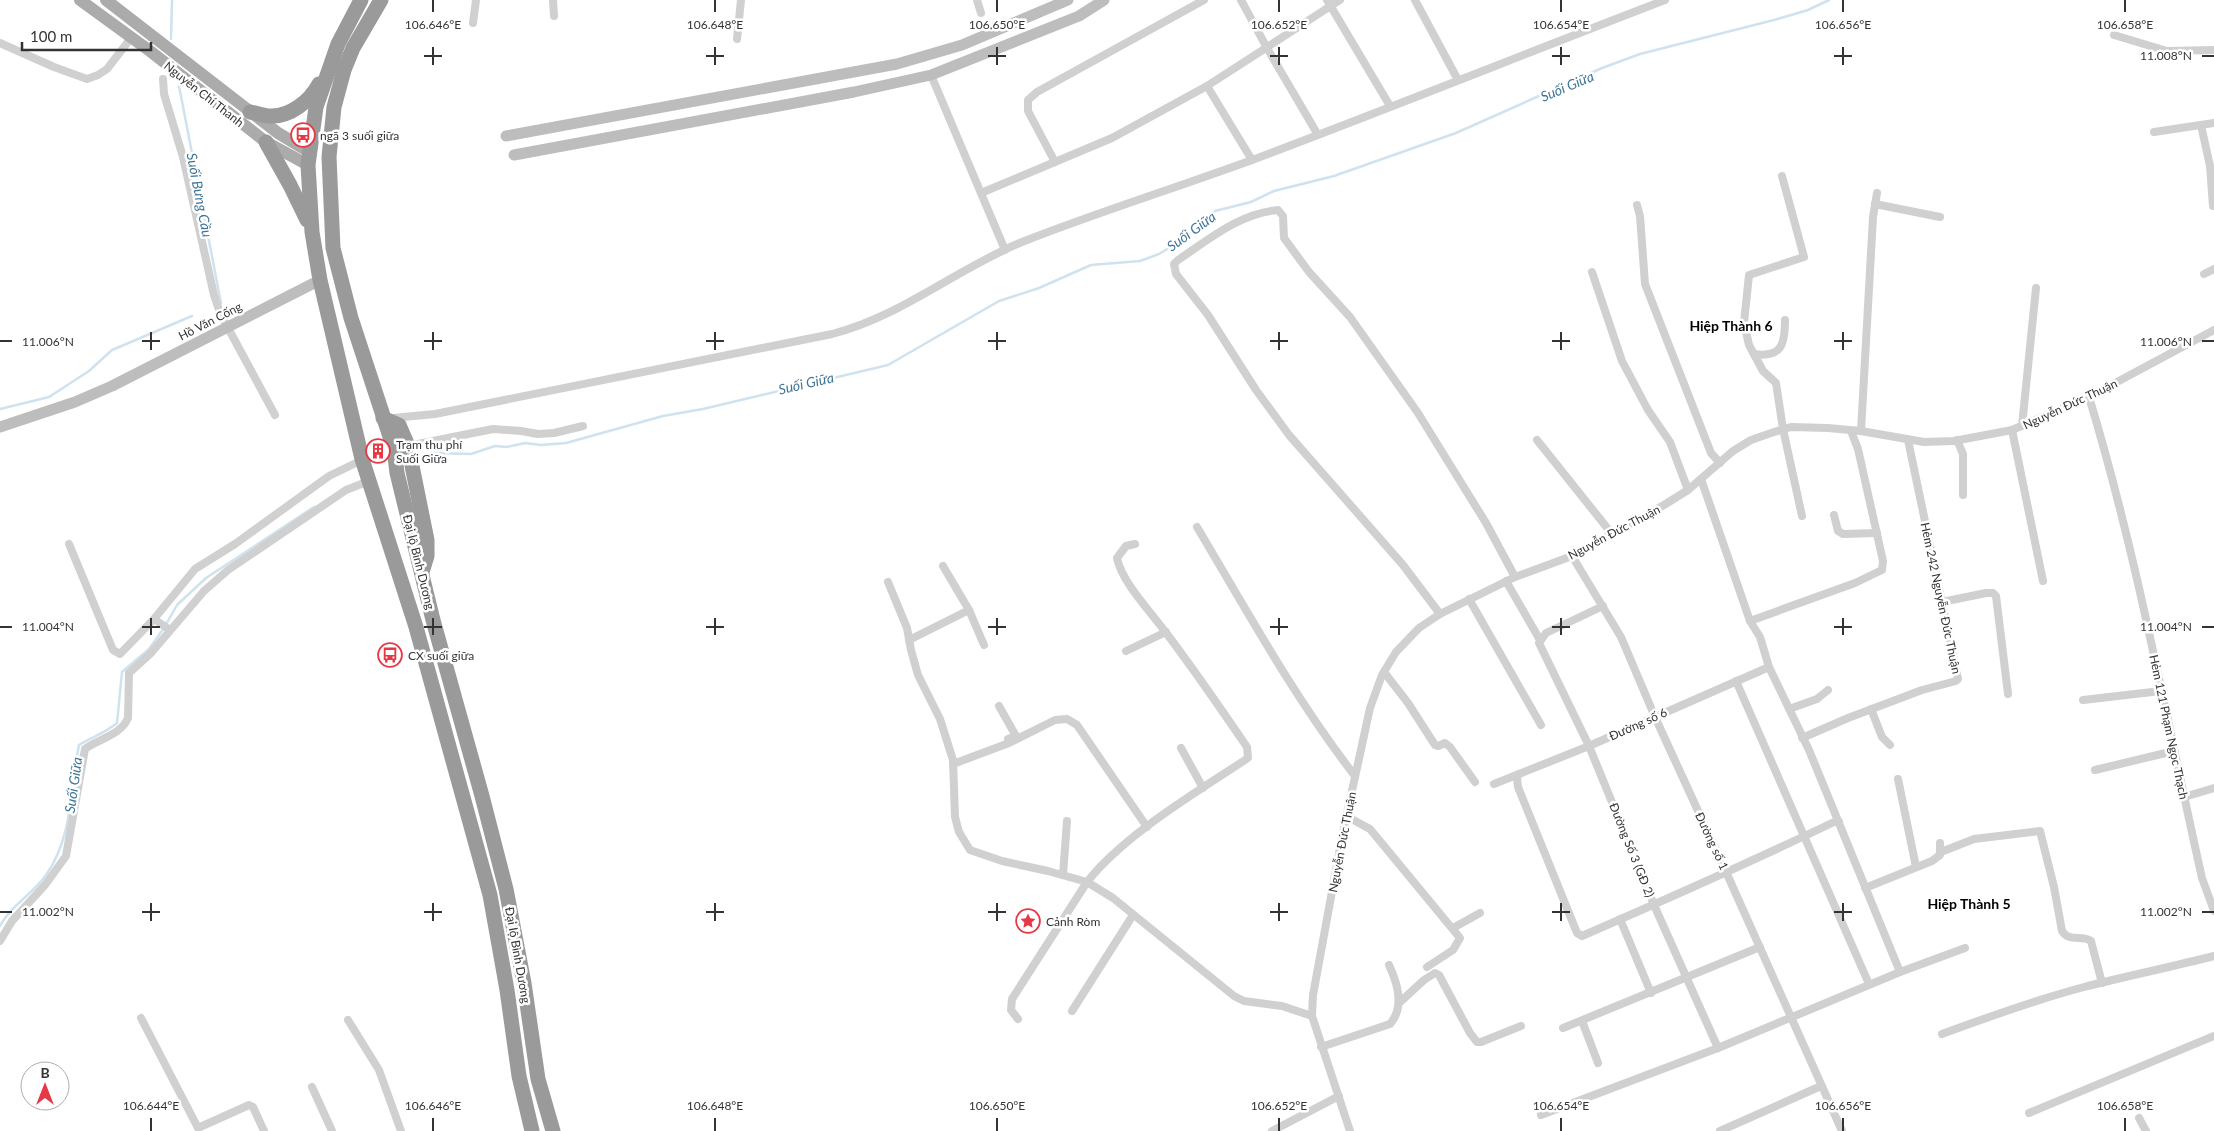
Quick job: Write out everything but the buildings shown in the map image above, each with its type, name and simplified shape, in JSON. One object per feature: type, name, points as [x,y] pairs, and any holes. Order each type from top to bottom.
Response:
[{"type":"highway","name":"Đại lộ Bình Dương","points":[[361,0],[348,22],[329,66],[316,107],[308,158],[312,232],[320,280],[337,354],[358,462],[393,556],[416,626],[490,895],[520,1076],[532,1131]]},
{"type":"highway","name":"Đại lộ Bình Dương","points":[[381,0],[353,48],[344,70],[334,107],[329,164],[333,248],[351,318],[394,449],[397,473],[422,574],[506,888],[524,983],[538,1079],[552,1131]]},
{"type":"highway","points":[[250,112],[270,116],[282,115],[294,110],[304,103],[317,88],[329,66]]},
{"type":"highway","points":[[266,142],[290,185],[312,232]]},
{"type":"highway","points":[[308,158],[329,164]]},
{"type":"highway","points":[[320,280],[339,272]]},
{"type":"highway","points":[[383,418],[399,425],[408,446],[427,540],[427,556],[422,574]]},
{"type":"main road","name":"Nguyễn Chí Thanh","points":[[80,0],[266,142],[308,158]]},
{"type":"main road","name":"Nguyễn Chí Thanh","points":[[106,0],[308,158]]},
{"type":"street","points":[[472,23],[476,0]]},
{"type":"street","points":[[553,0],[554,16]]},
{"type":"street","points":[[737,39],[741,0]]},
{"type":"street","points":[[977,0],[981,13]]},
{"type":"street","points":[[506,136],[897,64],[962,45],[1068,0]]},
{"type":"street","points":[[514,154],[854,92],[931,75],[1079,16],[1104,0]]},
{"type":"street","points":[[1055,162],[1028,111],[1028,100],[1037,92],[1204,0]]},
{"type":"street","points":[[1242,0],[1267,48],[1318,134]]},
{"type":"street","points":[[982,193],[1112,138],[1207,86],[1267,48],[1329,3],[1340,0]]},
{"type":"street","points":[[1415,0],[1458,80]]},
{"type":"street","points":[[383,418],[435,414],[845,330],[895,311],[1005,250],[1252,160],[1665,0]]},
{"type":"street","points":[[1329,3],[1390,106]]},
{"type":"street","points":[[2114,35],[2167,51],[2214,50]]},
{"type":"street","points":[[0,43],[54,67],[88,79],[103,73],[132,38]]},
{"type":"street","points":[[931,75],[1005,250]]},
{"type":"street","points":[[163,79],[164,94],[183,157],[206,269],[214,295],[228,327],[275,415]]},
{"type":"street","points":[[1207,86],[1252,160]]},
{"type":"street","points":[[2154,132],[2214,123]]},
{"type":"street","points":[[2201,125],[2210,166],[2212,206]]},
{"type":"street","points":[[1782,176],[1804,257],[1754,273],[1748,277],[1744,323],[1749,345],[1763,370],[1776,383],[1783,429],[1802,516]]},
{"type":"street","points":[[1861,431],[1877,193]]},
{"type":"street","points":[[1875,204],[1940,217]]},
{"type":"street","points":[[1637,205],[1640,216],[1645,284],[1711,453],[1720,463]]},
{"type":"street","points":[[1440,614],[1403,566],[1289,435],[1256,390],[1208,315],[1176,274],[1174,264],[1218,232],[1237,222],[1266,212],[1278,210],[1281,212],[1284,238],[1309,272],[1350,318],[1418,413],[1486,523],[1514,577]]},
{"type":"street","points":[[2204,274],[2214,269]]},
{"type":"street","points":[[1592,272],[1622,361],[1648,410],[1670,442],[1688,490]]},
{"type":"street","name":"Hồ Văn Cống","points":[[0,427],[75,402],[320,280]]},
{"type":"street","points":[[2022,426],[2036,288]]},
{"type":"street","points":[[1754,354],[1765,356],[1779,349],[1784,344],[1786,320]]},
{"type":"street","name":"Nguyễn Đức Thuận","points":[[1350,1131],[1312,1016],[1313,995],[1346,816],[1370,708],[1384,672],[1396,652],[1419,628],[1440,614],[1514,577],[1572,556],[1612,534],[1688,490],[1750,440],[1783,429],[1805,427],[1861,431],[1924,442],[1957,440],[2012,430],[2089,397],[2214,330]]},
{"type":"street","name":"Hẻm 121 Phạm Ngọc Thạch","points":[[2089,397],[2111,469],[2135,568],[2202,878],[2214,911]]},
{"type":"street","points":[[408,446],[493,429],[554,434],[583,426]]},
{"type":"street","points":[[2012,430],[2042,581]]},
{"type":"street","points":[[1750,621],[1855,583],[1882,570],[1883,561],[1877,533],[1858,450],[1851,431]]},
{"type":"street","points":[[1537,440],[1612,534]]},
{"type":"street","name":"Hẻm 242 Nguyễn Đức Thuận","points":[[1802,738],[1922,690],[1956,682],[1958,679],[1908,440]]},
{"type":"street","points":[[1957,440],[1963,454],[1963,495]]},
{"type":"street","points":[[69,544],[113,650],[120,654],[155,620],[195,569],[235,544],[329,476],[358,462]]},
{"type":"street","points":[[1701,479],[1750,621],[1760,637],[1769,667],[1839,822],[1900,972]]},
{"type":"street","points":[[0,941],[12,921],[45,884],[66,856],[85,749],[105,739],[126,723],[128,718],[129,673],[151,653],[204,591],[228,570],[346,490],[365,483]]},
{"type":"street","points":[[1834,515],[1838,531],[1843,534],[1877,533]]},
{"type":"street","points":[[1197,526],[1268,650],[1324,736],[1355,776]]},
{"type":"street","points":[[1018,1019],[1011,1010],[1012,999],[1087,882],[1101,864],[1147,827],[1248,758],[1247,747],[1118,565],[1117,558],[1126,546],[1135,544]]},
{"type":"street","name":"Đường số 1","points":[[1572,556],[1621,636],[1655,717],[1792,1016],[1842,1131]]},
{"type":"street","points":[[943,566],[969,610],[984,645]]},
{"type":"street","name":"Đường Số 3 (GĐ 2)","points":[[1506,581],[1540,640],[1543,654],[1588,746],[1654,905],[1718,1048]]},
{"type":"street","points":[[888,582],[907,628],[918,675],[940,719],[953,762],[955,817],[959,832],[970,850],[1002,861],[1087,882],[1113,898],[1234,996],[1244,1001],[1282,1006],[1312,1016]]},
{"type":"street","points":[[1942,602],[1986,593],[1993,593],[1996,596],[2008,694]]},
{"type":"street","points":[[1469,599],[1541,725]]},
{"type":"street","points":[[1540,640],[1546,633],[1603,606]]},
{"type":"street","points":[[909,640],[969,610]]},
{"type":"street","points":[[155,620],[169,630]]},
{"type":"street","points":[[1126,651],[1166,632]]},
{"type":"street","name":"Đường số 6","points":[[1494,784],[1588,746],[1769,667]]},
{"type":"street","points":[[1384,672],[1408,703],[1435,745],[1438,746],[1445,743],[1450,747],[1475,782]]},
{"type":"street","points":[[1736,681],[1869,984]]},
{"type":"street","points":[[1789,709],[1817,699],[1828,690]]},
{"type":"street","points":[[2082,700],[2161,691]]},
{"type":"street","points":[[953,762],[1016,736],[999,706]]},
{"type":"street","points":[[1872,709],[1882,737],[1890,745]]},
{"type":"street","points":[[953,762],[1009,743],[1055,720],[1068,719],[1077,725],[1147,827]]},
{"type":"street","points":[[1181,748],[1203,788]]},
{"type":"street","points":[[2095,770],[2174,751]]},
{"type":"street","points":[[1519,774],[1517,778],[1518,787],[1577,933],[1582,936],[1727,874],[1834,822],[1839,822]]},
{"type":"street","points":[[1898,779],[1916,867]]},
{"type":"street","points":[[2184,797],[2214,788]]},
{"type":"street","points":[[1346,816],[1370,829],[1442,918],[1454,928],[1460,938],[1453,950],[1426,967]]},
{"type":"street","points":[[1063,875],[1067,821]]},
{"type":"street","points":[[1865,888],[1932,861],[1941,852],[1974,839],[2040,832],[2062,931],[2065,936],[2085,938],[2091,941],[2102,983]]},
{"type":"street","points":[[1940,844],[1941,852]]},
{"type":"street","points":[[1454,928],[1480,913]]},
{"type":"street","points":[[1072,1011],[1133,915]]},
{"type":"street","points":[[1620,919],[1651,993]]},
{"type":"street","points":[[1563,1028],[1687,979],[1760,947]]},
{"type":"street","points":[[1542,1115],[1718,1048],[1869,984],[1965,948]]},
{"type":"street","points":[[1942,1034],[2011,1008],[2102,983],[2214,956]]},
{"type":"street","points":[[1321,1047],[1390,1024],[1397,1016],[1400,996],[1389,965]]},
{"type":"street","points":[[1399,1003],[1431,974],[1435,974],[1439,975],[1470,1033],[1477,1042],[1521,1026]]},
{"type":"street","points":[[141,1018],[198,1128],[252,1106],[264,1131]]},
{"type":"street","points":[[348,1020],[379,1070],[401,1131]]},
{"type":"street","points":[[1582,1021],[1598,1063]]},
{"type":"street","points":[[2029,1113],[2214,1036]]},
{"type":"street","points":[[1720,1131],[1821,1086]]},
{"type":"street","points":[[312,1087],[332,1131]]},
{"type":"street","points":[[1272,1131],[1339,1096]]},
{"type":"street","points":[[2139,1118],[2145,1130]]},
{"type":"waterway","name":"Suối Bưng Cầu","points":[[171,39],[172,0]]},
{"type":"waterway","name":"Suối Giữa","points":[[434,453],[471,454],[495,446],[507,447],[525,443],[541,445],[566,443],[663,416],[703,409],[888,365],[999,301],[1039,288],[1091,265],[1140,261],[1159,254],[1182,240],[1215,211],[1251,202],[1274,191],[1334,176],[1456,133],[1602,68],[1640,54],[1774,20],[1808,10],[1829,0]]},
{"type":"waterway","name":"Suối Bưng Cầu","points":[[179,86],[221,303]]},
{"type":"waterway","name":"Suối Bưng Cầu","points":[[0,409],[49,397],[89,371],[112,350],[192,316]]},
{"type":"waterway","name":"Suối Giữa","points":[[0,926],[10,912],[41,882],[55,860],[66,829],[79,745],[108,730],[117,723],[122,672],[149,649],[177,605],[206,578],[314,507]]},
{"type":"place","name":"ngã 3 suối giữa","points":[[303,135]]},
{"type":"place","name":"Trạm thu phí Suối Giữa","points":[[378,451]]},
{"type":"place","name":"CX suối giữa","points":[[390,655]]},
{"type":"place","name":"Cảnh Ròm","points":[[1028,921]]},
{"type":"district","name":"Hiệp Thành 6","points":[[1731,325]]},
{"type":"district","name":"Hiệp Thành 5","points":[[1969,903]]}]
